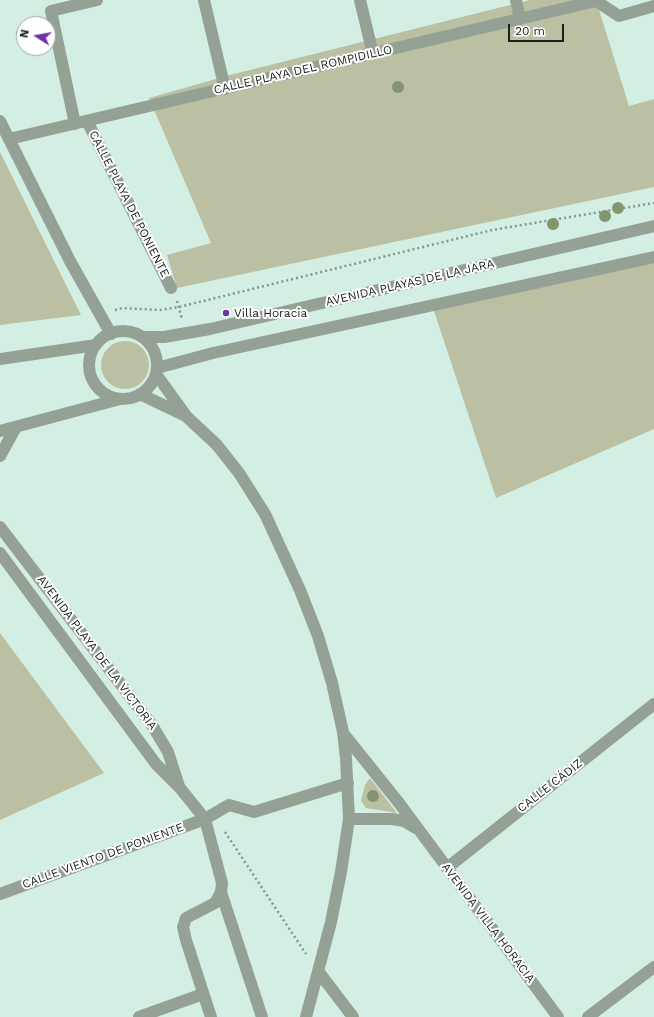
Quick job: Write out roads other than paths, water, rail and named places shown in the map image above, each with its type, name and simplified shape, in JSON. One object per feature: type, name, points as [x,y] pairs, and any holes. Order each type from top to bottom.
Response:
[{"type":"street","name":"CALLE PLAYA DE PONIENTE","points":[[97,0],[51,11],[81,122],[171,288]]},
{"type":"street","points":[[204,0],[225,89]]},
{"type":"street","points":[[360,0],[373,54]]},
{"type":"street","points":[[516,0],[520,20]]},
{"type":"street","points":[[596,1],[619,16],[654,6]]},
{"type":"street","name":"CALLE PLAYA DEL ROMPIDILLO","points":[[9,139],[596,1]]},
{"type":"street","points":[[0,121],[70,261],[111,334]]},
{"type":"street","name":"AVENIDA PLAYAS DE LA JARA","points":[[142,337],[164,337],[210,329],[654,226]]},
{"type":"street","name":"AVENIDA PLAYAS DE LA JARA","points":[[156,371],[221,351],[654,257]]},
{"type":"street","points":[[120,399],[105,393],[94,383],[89,363],[96,345],[103,338],[122,331],[142,337],[154,351],[156,371],[187,417],[221,451],[239,473],[265,514],[300,590],[318,636],[332,683],[343,732],[348,783],[349,819],[342,872],[331,922],[306,1017]]},
{"type":"street","points":[[0,359],[96,345]]},
{"type":"street","points":[[0,431],[120,399],[130,398],[147,389],[156,371]]},
{"type":"street","points":[[140,394],[187,417]]},
{"type":"street","points":[[0,456],[16,427]]},
{"type":"street","name":"AVENIDA PLAYA DE LA VICTORIA","points":[[0,526],[152,725],[168,752],[180,788]]},
{"type":"street","name":"AVENIDA PLAYA DE LA VICTORIA","points":[[0,553],[156,764],[180,788],[205,819]]},
{"type":"street","name":"CALLE CÁDIZ","points":[[447,868],[654,704]]},
{"type":"street","name":"AVENIDA VILLA HORACIA","points":[[343,732],[419,830],[558,1017]]},
{"type":"street","name":"CALLE VIENTO DE PONIENTE","points":[[0,894],[205,819],[229,805],[254,812],[348,783]]},
{"type":"street","points":[[205,819],[222,883],[221,892],[215,903],[186,918],[183,927],[211,1017]]},
{"type":"street","name":"AVENIDA VILLA HORACIA","points":[[349,819],[392,819],[404,821],[419,830]]},
{"type":"street","points":[[221,892],[262,1017]]},
{"type":"street","points":[[588,1017],[654,967]]},
{"type":"street","points":[[318,971],[353,1017]]},
{"type":"street","points":[[139,1017],[203,994]]},
{"type":"place","name":"Villa Horacia","points":[[226,313]]}]
